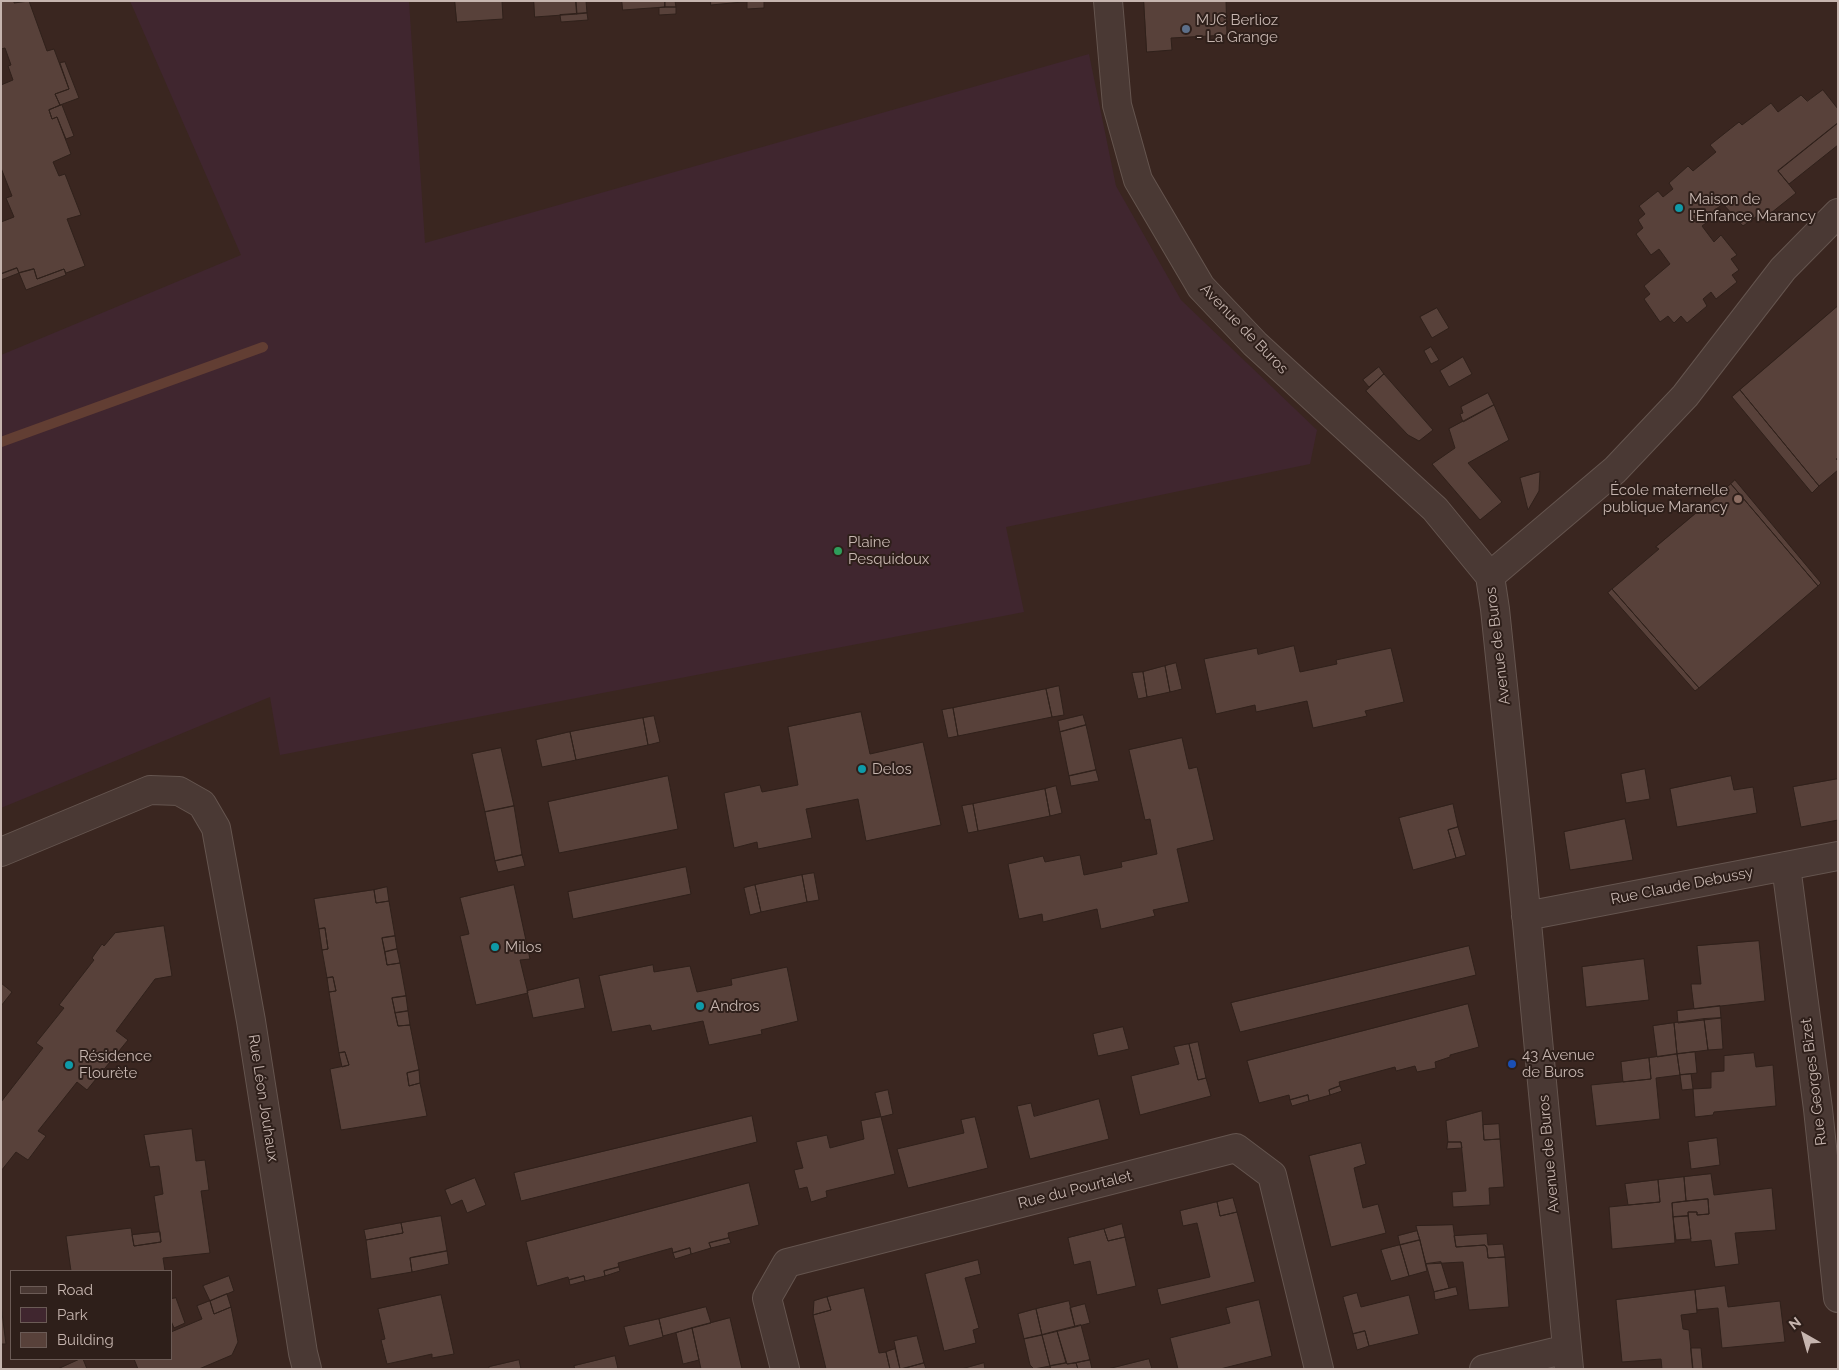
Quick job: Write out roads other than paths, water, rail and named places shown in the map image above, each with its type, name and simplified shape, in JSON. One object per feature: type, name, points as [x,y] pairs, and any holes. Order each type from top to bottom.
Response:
[{"type":"street","name":"Avenue de Buros","points":[[1108,1],[1117,106],[1138,180],[1201,287],[1255,344],[1435,509],[1490,576],[1526,916],[1568,1359]]},
{"type":"street","points":[[1490,576],[1616,470],[1685,396],[1783,269],[1838,213]]},
{"type":"street","name":"Rue Léon Jouhaux","points":[[1,852],[150,790],[179,791],[202,804],[216,828],[251,1021],[305,1368]]},
{"type":"street","name":"Rue Claude Debussy","points":[[1526,916],[1838,856]]},
{"type":"street","name":"Rue Georges Bizet","points":[[1786,866],[1828,1107],[1838,1298]]},
{"type":"street","name":"Rue du Pourtalet","points":[[785,1369],[767,1298],[786,1263],[1236,1148],[1272,1175],[1319,1369]]},
{"type":"street","points":[[1484,1369],[1568,1359]]},
{"type":"waterway","points":[[1,442],[263,347]]},
{"type":"place","name":"MJC Berlioz - La Grange","points":[[1186,29]]},
{"type":"place","name":"Maison de l'Enfance Marancy","points":[[1679,208]]},
{"type":"place","name":"École maternelle publique Marancy","points":[[1738,499]]},
{"type":"place","name":"Plaine Pesquidoux","points":[[838,551]]},
{"type":"place","name":"Delos","points":[[862,769]]},
{"type":"place","name":"Milos","points":[[495,947]]},
{"type":"place","name":"Andros","points":[[700,1006]]},
{"type":"place","name":"43 Avenue de Buros","points":[[1512,1064]]},
{"type":"place","name":"Résidence Flourète","points":[[69,1065]]}]
